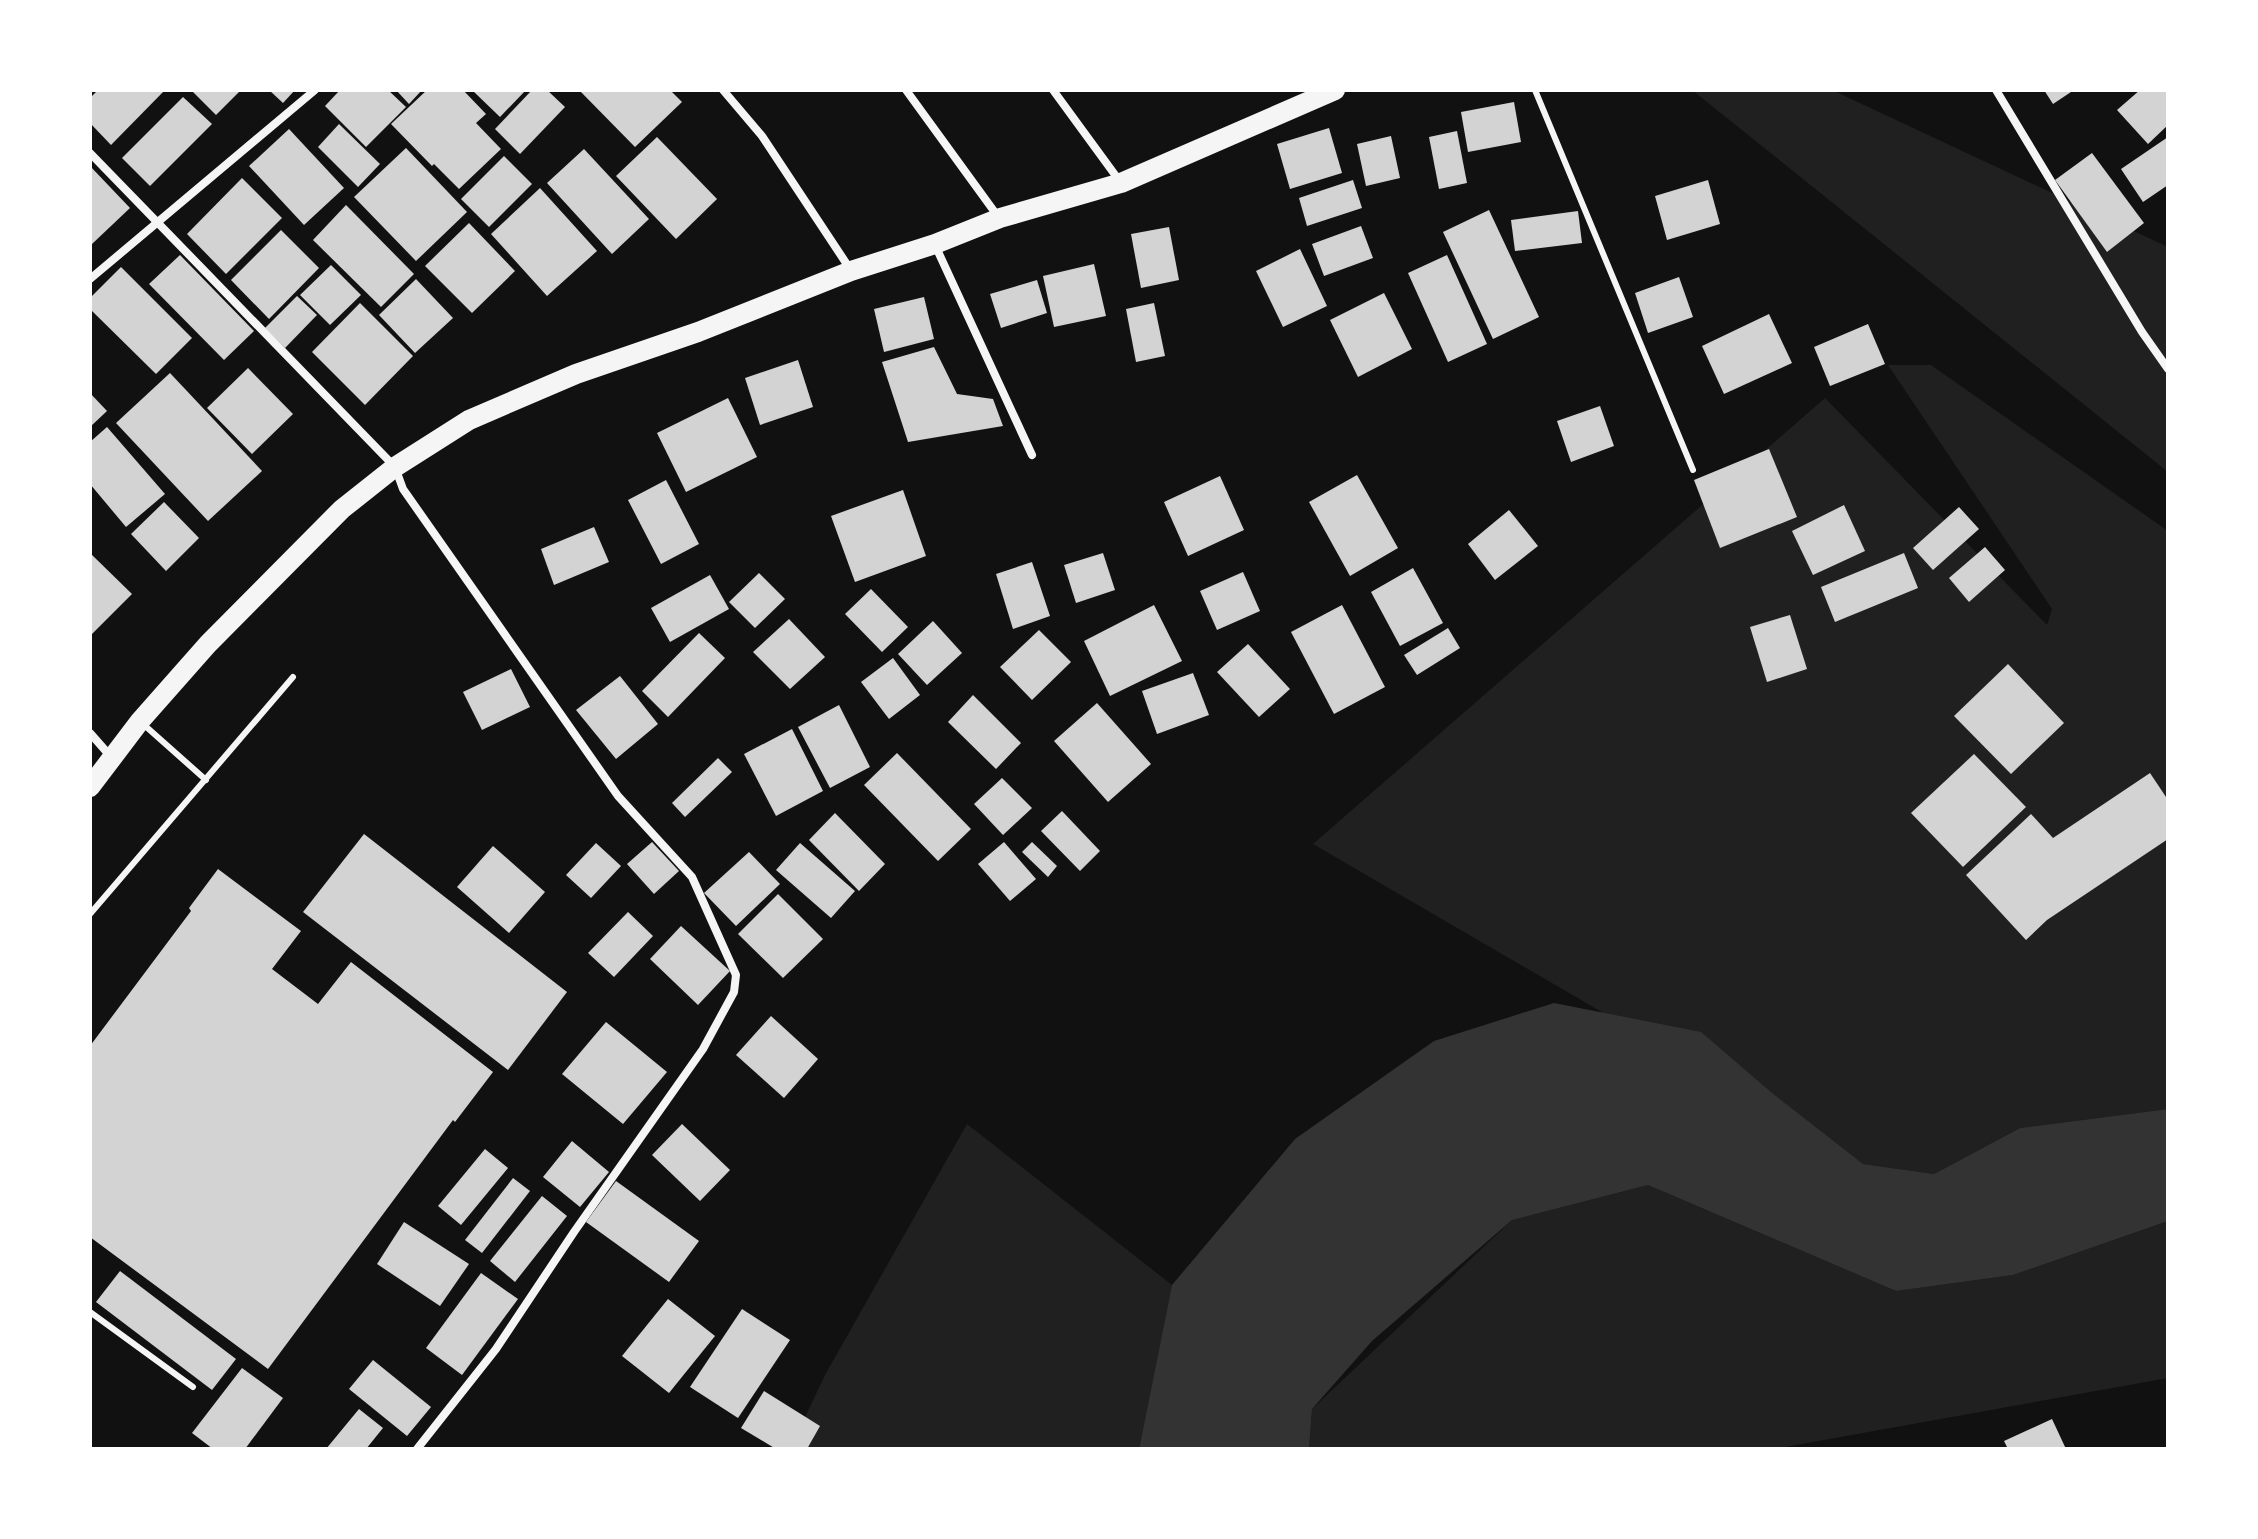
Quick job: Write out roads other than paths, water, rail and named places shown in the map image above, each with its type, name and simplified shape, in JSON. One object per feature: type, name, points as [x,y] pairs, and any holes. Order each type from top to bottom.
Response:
[{"type":"main road","points":[[90,787],[208,644],[342,509],[395,467],[469,420],[549,386],[698,332],[851,271],[935,244],[1000,218],[1121,183],[1335,90]]},
{"type":"street","points":[[90,279],[315,90]]},
{"type":"street","points":[[723,90],[762,136],[851,271]]},
{"type":"street","points":[[906,90],[1000,218]]},
{"type":"street","points":[[1053,90],[1121,183]]},
{"type":"street","points":[[1996,90],[2142,332],[2168,369]]},
{"type":"street","points":[[90,153],[395,467],[403,489],[618,796],[692,877],[736,975],[734,992],[703,1049],[496,1349],[417,1449]]},
{"type":"street","points":[[935,244],[1032,455]]},
{"type":"street","points":[[90,733],[112,758]]},
{"type":"lane","points":[[1535,90],[1693,470]]},
{"type":"lane","points":[[90,914],[293,677]]},
{"type":"lane","points":[[144,725],[206,780]]},
{"type":"lane","points":[[90,1312],[193,1387]]}]
